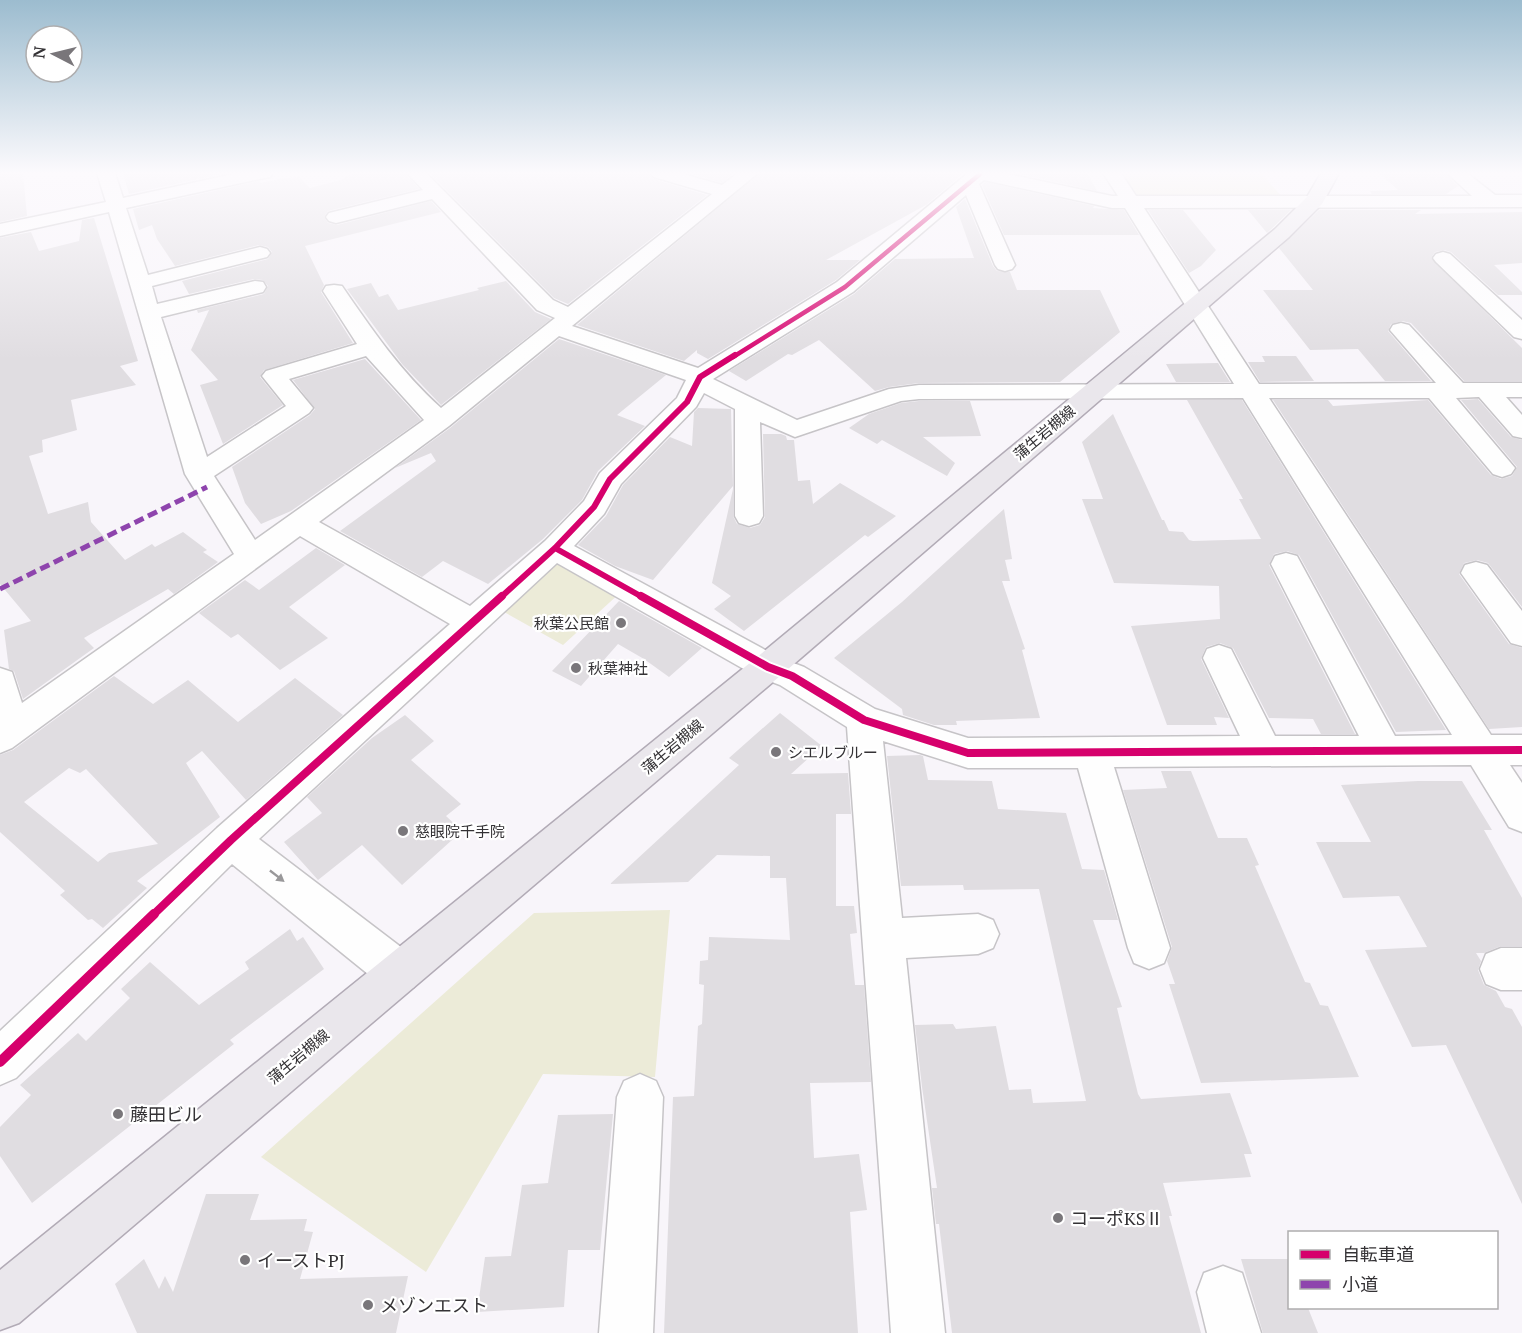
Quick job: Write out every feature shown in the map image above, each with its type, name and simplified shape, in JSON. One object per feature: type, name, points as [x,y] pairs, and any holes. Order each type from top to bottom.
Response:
[{"type":"main road","name":"蒲生岩槻線","points":[[0,1304],[768,667],[1092,391],[1279,235]]},
{"type":"street","points":[[125,235],[199,474],[250,556]]},
{"type":"street","points":[[478,235],[564,323],[699,379],[795,429],[898,394],[1522,390]]},
{"type":"street","points":[[0,681],[6,734],[440,421],[673,235]]},
{"type":"street","points":[[0,1062],[231,840],[555,548],[594,507],[609,479],[687,402],[699,379],[845,287],[907,235]]},
{"type":"street","points":[[995,235],[1005,265]]},
{"type":"street","points":[[1151,235],[1522,815]]},
{"type":"street","points":[[140,283],[260,253]]},
{"type":"street","points":[[1443,258],[1522,332]]},
{"type":"street","points":[[149,313],[255,287]]},
{"type":"street","points":[[334,291],[354,326],[370,346],[408,392],[440,421]]},
{"type":"street","points":[[1490,302],[1522,302]]},
{"type":"street","points":[[1401,330],[1502,468]]},
{"type":"street","points":[[199,474],[300,408],[274,376],[370,346]]},
{"type":"street","points":[[1486,390],[1522,430]]},
{"type":"street","points":[[747,404],[749,516]]},
{"type":"street","points":[[297,522],[473,622]]},
{"type":"street","points":[[555,548],[768,667],[792,676],[864,720],[968,753],[1522,750]]},
{"type":"street","points":[[1286,564],[1385,751]]},
{"type":"street","points":[[1476,573],[1522,634]]},
{"type":"street","points":[[1219,658],[1265,752]]},
{"type":"street","points":[[864,720],[918,1333]]},
{"type":"street","points":[[1092,753],[1149,948]]},
{"type":"street","points":[[231,840],[399,972]]},
{"type":"street","points":[[883,939],[978,934]]},
{"type":"street","points":[[626,1333],[640,1096]]},
{"type":"green space","points":[[567,561],[621,592],[563,645],[497,608],[549,563]]},
{"type":"green space","points":[[670,910],[655,1077],[543,1074],[426,1272],[261,1157],[534,913]]},
{"type":"building","points":[[32,235],[39,251],[79,241],[80,235],[99,235],[138,361],[120,366],[136,385],[71,400],[77,430],[42,440],[43,452],[29,456],[48,514],[88,502],[91,522],[125,560],[152,544],[155,547],[183,532],[207,550],[203,552],[218,562],[174,594],[168,589],[84,638],[94,648],[23,699],[14,671],[9,669],[4,630],[31,621],[0,584],[0,238]]},
{"type":"building","points":[[156,235],[348,235],[305,246],[324,285],[321,292],[353,343],[264,370],[260,377],[283,405],[223,444],[200,385],[218,380],[191,350],[209,310],[198,313],[197,310],[264,294],[268,286],[263,280],[254,279],[189,294],[182,281],[268,259],[272,252],[268,247],[259,245],[175,266]]},
{"type":"building","points":[[491,235],[656,235],[568,304],[554,298]]},
{"type":"building","points":[[685,235],[871,235],[826,260],[860,260],[836,280],[708,359],[697,353],[697,350],[684,361],[577,325]]},
{"type":"building","points":[[966,235],[980,235],[993,266],[997,271],[1010,272],[1017,290],[1100,290],[1120,332],[1060,382],[919,383],[875,391],[819,340],[792,355],[788,354],[746,381],[729,371],[854,294],[895,259],[974,258]]},
{"type":"building","points":[[1164,235],[1204,235],[1216,250],[1201,266],[1189,273]]},
{"type":"building","points":[[1292,235],[1522,235],[1522,263],[1494,265],[1522,292],[1522,295],[1498,295],[1451,252],[1444,250],[1435,252],[1431,258],[1522,348],[1522,381],[1464,381],[1411,323],[1402,321],[1391,324],[1388,331],[1431,381],[1385,381],[1358,349],[1310,350],[1263,290],[1313,290],[1279,248]]},
{"type":"building","points":[[506,281],[535,312],[551,319],[441,405],[402,364],[347,289],[371,283],[379,297],[388,294],[398,310]]},
{"type":"building","points":[[559,339],[666,375],[617,415],[645,426],[598,471],[582,500],[543,539],[488,584],[443,561],[422,577],[340,531],[436,461],[431,453],[395,468],[450,428]]},
{"type":"building","points":[[1262,356],[1296,356],[1314,381],[1260,382],[1248,362],[1265,362]]},
{"type":"building","points":[[365,359],[421,420],[291,511],[261,524],[245,503],[232,467],[310,415],[315,409],[293,380]]},
{"type":"building","points":[[1218,363],[1230,382],[1176,382],[1166,364]]},
{"type":"building","points":[[1478,399],[1511,437],[1522,440],[1522,607],[1488,563],[1477,560],[1464,563],[1459,574],[1509,644],[1522,648],[1522,727],[1489,729],[1273,400],[1328,400],[1333,406],[1428,400],[1491,475],[1501,479],[1512,476],[1517,467],[1461,400]]},
{"type":"building","points":[[1187,400],[1242,400],[1446,730],[1396,732],[1299,555],[1287,551],[1274,554],[1269,565],[1355,734],[1321,734],[1313,719],[1269,718],[1233,648],[1220,643],[1206,647],[1201,659],[1229,718],[1214,717],[1217,725],[1167,725],[1131,626],[1220,619],[1219,586],[1114,583],[1082,499],[1103,499],[1082,442],[1113,414],[1169,531],[1183,532],[1189,540],[1193,541],[1261,539],[1239,499],[1243,499]]},
{"type":"building","points":[[970,401],[981,436],[923,437],[955,463],[947,476],[882,440],[877,444],[849,428],[869,414],[901,403]]},
{"type":"building","points":[[698,408],[731,409],[733,486],[653,580],[615,566],[578,545],[606,516],[623,485],[670,437],[692,446],[694,412]]},
{"type":"building","points":[[763,434],[781,434],[786,436],[787,440],[794,440],[798,481],[810,480],[813,504],[840,483],[896,516],[868,537],[865,535],[744,631],[714,609],[731,596],[712,583],[733,489],[733,516],[737,524],[750,528],[760,525],[765,517]]},
{"type":"building","points":[[1004,509],[1012,559],[1005,560],[1010,581],[1002,581],[1025,649],[1022,650],[1040,718],[956,721],[957,725],[934,725],[903,715],[902,709],[834,658],[902,602]]},
{"type":"building","points":[[316,548],[345,565],[289,607],[328,638],[280,670],[238,634],[231,638],[199,613],[245,580],[259,590]]},
{"type":"building","points":[[619,601],[702,648],[669,677],[618,644],[581,686],[552,671]]},
{"type":"building","points":[[114,676],[153,704],[188,680],[238,722],[295,678],[343,715],[246,800],[202,751],[186,763],[220,817],[137,881],[147,888],[103,928],[92,919],[88,920],[60,895],[65,891],[0,832],[0,755],[13,750]],"holes":[[[69,768],[80,773],[86,769],[158,844],[109,853],[98,862],[24,802]]]},
{"type":"building","points":[[780,713],[822,746],[791,774],[848,773],[851,814],[836,814],[836,906],[854,906],[857,933],[850,934],[855,985],[864,985],[871,1082],[810,1083],[814,1158],[859,1154],[867,1210],[850,1212],[858,1333],[664,1333],[673,1097],[694,1096],[698,1026],[702,1024],[704,985],[699,984],[700,961],[708,960],[709,937],[790,940],[786,878],[770,878],[770,856],[717,855],[688,882],[610,884],[739,765],[729,758]]},
{"type":"building","points":[[405,715],[434,741],[411,760],[461,804],[446,816],[462,831],[402,885],[362,845],[318,880],[284,842],[322,813],[307,797],[372,738]]},
{"type":"building","points":[[887,756],[923,756],[928,780],[992,781],[998,809],[1066,813],[1082,869],[1104,870],[1118,920],[1093,920],[1122,1007],[1117,1008],[1141,1099],[1230,1093],[1252,1154],[1244,1154],[1251,1177],[1163,1183],[1172,1216],[1169,1216],[1201,1333],[952,1333],[939,1224],[936,1224],[932,1188],[937,1188],[915,1025],[953,1024],[956,1029],[996,1026],[1009,1090],[1031,1089],[1033,1103],[1086,1101],[1039,889],[964,890],[963,885],[901,886]]},
{"type":"building","points":[[1161,771],[1191,771],[1218,838],[1247,838],[1259,865],[1255,866],[1305,982],[1310,983],[1320,1005],[1328,1006],[1359,1077],[1201,1083],[1169,984],[1175,984],[1167,961],[1172,947],[1123,790],[1167,788]]},
{"type":"building","points":[[1462,781],[1492,830],[1484,830],[1522,898],[1522,946],[1501,946],[1484,953],[1476,953],[1481,961],[1478,970],[1484,985],[1496,991],[1505,1007],[1512,1009],[1522,1027],[1522,1204],[1446,1045],[1412,1047],[1365,950],[1427,947],[1399,896],[1343,898],[1316,842],[1371,842],[1341,785]]},
{"type":"building","points":[[290,929],[297,941],[303,937],[324,969],[230,1040],[234,1044],[32,1203],[0,1156],[0,1127],[31,1095],[20,1085],[78,1033],[86,1041],[130,998],[121,989],[150,962],[199,1005],[249,969],[245,962]]},
{"type":"building","points":[[613,1114],[600,1250],[568,1250],[564,1307],[477,1312],[485,1257],[511,1256],[522,1185],[548,1183],[558,1115]]},
{"type":"building","points":[[206,1194],[259,1194],[250,1220],[307,1219],[304,1231],[313,1232],[300,1279],[408,1276],[396,1333],[137,1333],[115,1284],[144,1259],[159,1289],[165,1276],[173,1292]]},
{"type":"building","points":[[1241,1259],[1288,1259],[1288,1309],[1308,1309],[1318,1333],[1263,1333]]},
{"type":"marked path","points":[[0,589],[207,487]]},
{"type":"cycle path","points":[[0,1062],[231,840],[555,548],[594,507],[610,479],[687,402],[700,377],[845,287],[907,235]]},
{"type":"cycle path","points":[[555,548],[768,667],[792,676],[864,720],[968,753],[1522,750]]},
{"type":"place","name":"秋葉公民館","points":[[621,623]]},
{"type":"place","name":"秋葉神社","points":[[576,668]]},
{"type":"place","name":"シエルブルー","points":[[776,752]]},
{"type":"place","name":"慈眼院千手院","points":[[403,831]]},
{"type":"place","name":"藤田ビル","points":[[118,1114]]},
{"type":"place","name":"コーポKSⅡ","points":[[1058,1218]]},
{"type":"place","name":"イーストPJ","points":[[245,1260]]},
{"type":"place","name":"メゾンエスト","points":[[368,1305]]}]
